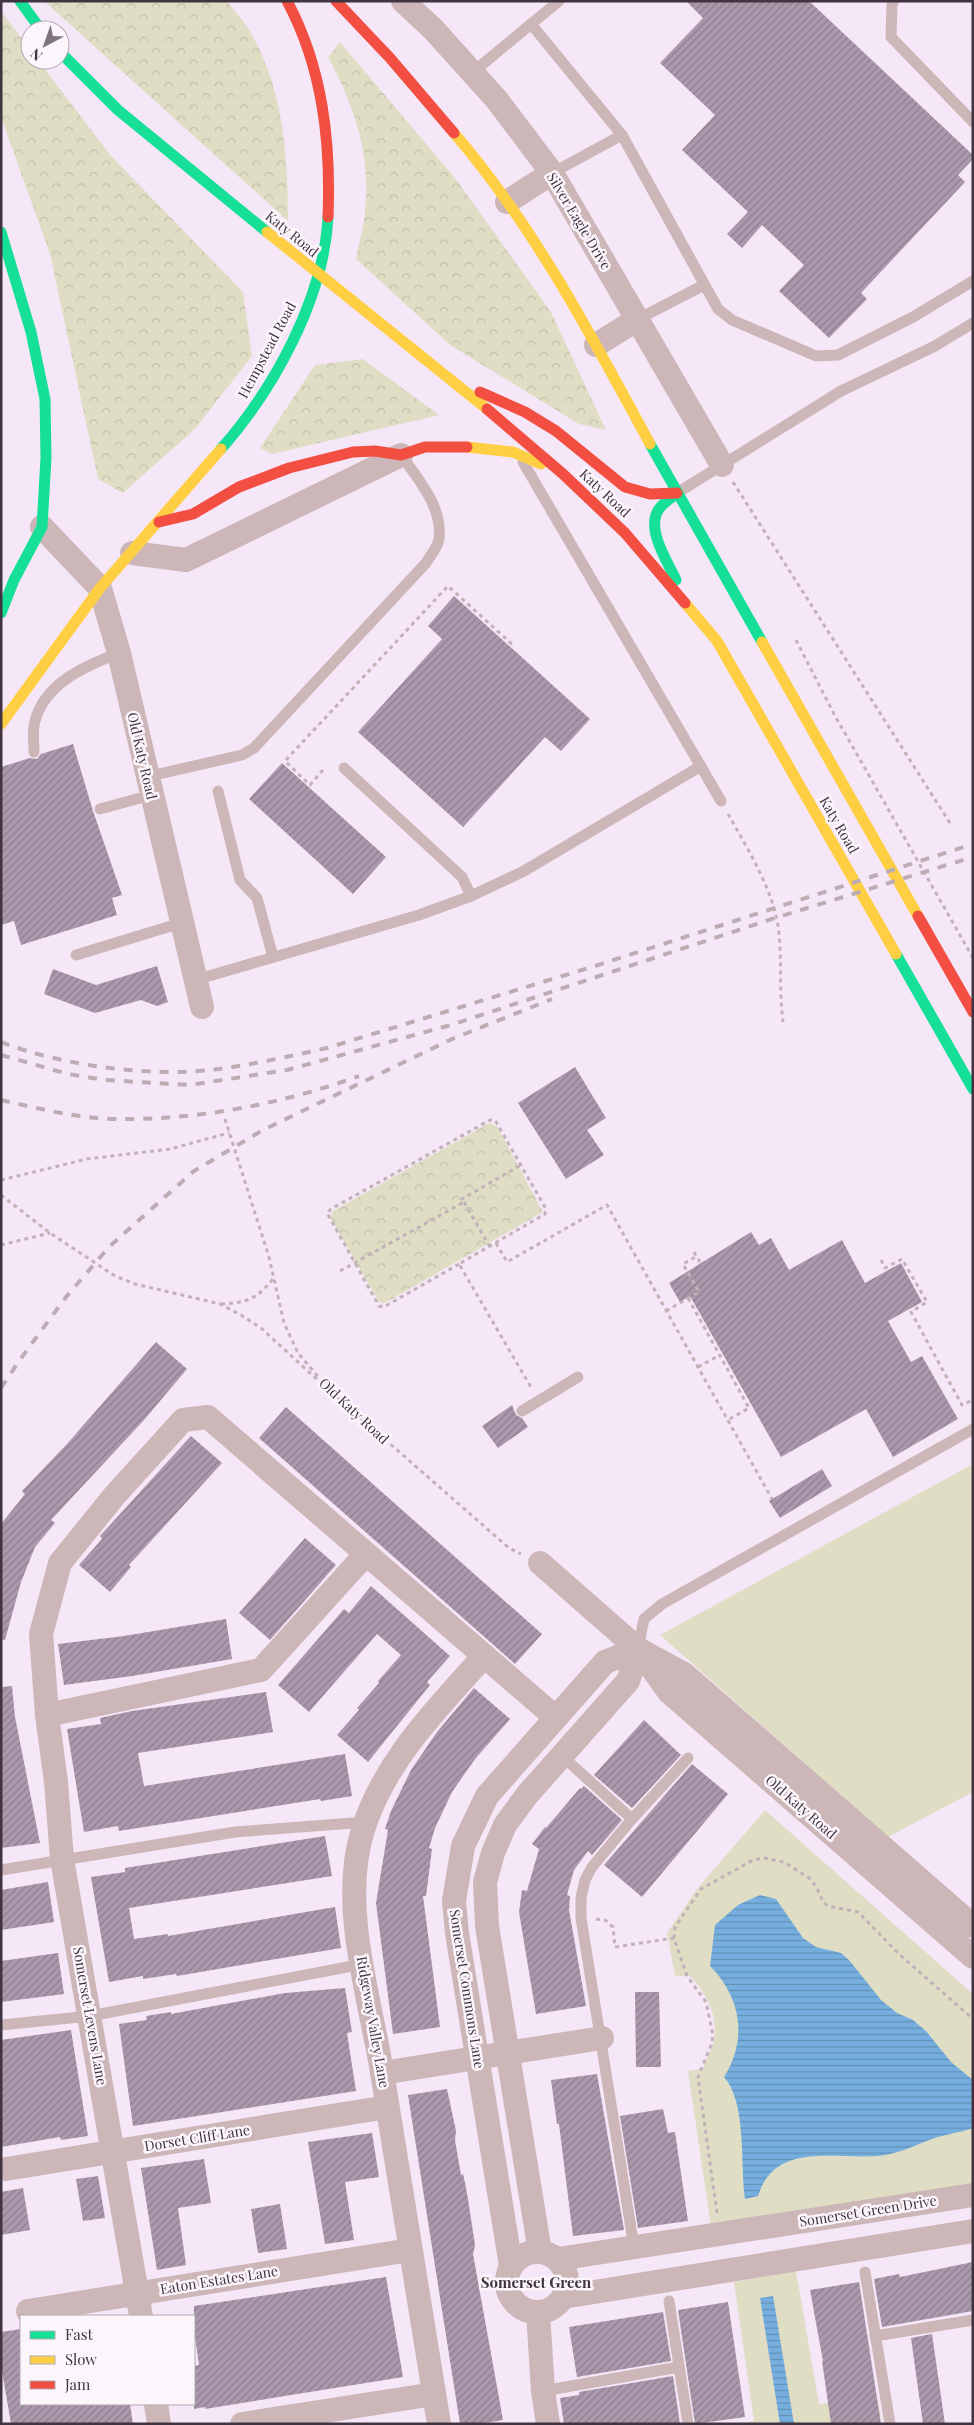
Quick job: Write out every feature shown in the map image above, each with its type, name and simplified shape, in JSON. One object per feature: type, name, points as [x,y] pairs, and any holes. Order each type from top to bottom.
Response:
[{"type":"main road","points":[[20,1],[34,20]]},
{"type":"main road","name":"Hempstead Road","points":[[1,724],[100,588],[238,430],[260,399],[300,325],[318,281],[327,233],[330,172],[324,111],[314,66],[287,1]]},
{"type":"main road","name":"Katy Road","points":[[336,1],[396,65],[487,171],[507,202],[596,345],[677,493],[973,1012]]},
{"type":"main road","name":"Katy Road","points":[[70,62],[118,110],[257,225],[452,379],[563,474],[625,533],[686,602],[717,641],[973,1090]]},
{"type":"main road","points":[[1,232],[31,332],[45,399],[46,458],[42,527],[14,580],[1,613]]},
{"type":"main road","points":[[452,379],[525,412],[548,426],[625,487],[638,494],[652,496],[677,493]]},
{"type":"main road","points":[[159,522],[193,514],[240,487],[289,468],[353,452],[375,451],[401,455],[425,446],[464,446],[514,452],[563,474]]},
{"type":"main road","points":[[677,493],[658,510],[654,521],[655,531],[686,602]]},
{"type":"street","name":"Silver Eagle Drive","points":[[403,1],[434,30],[498,100],[552,173],[722,465]]},
{"type":"street","points":[[507,202],[552,173]]},
{"type":"street","points":[[596,345],[638,319]]},
{"type":"street","points":[[132,553],[186,560],[401,455]]},
{"type":"street","name":"Old Katy Road","points":[[42,527],[100,588],[119,653],[148,786],[202,1007]]},
{"type":"street","name":"Somerset Levens Lane","points":[[139,2305],[62,1859],[56,1782],[47,1715],[41,1634],[60,1563],[116,1495],[183,1420],[208,1417],[365,1555],[555,1717]]},
{"type":"street","points":[[47,1715],[261,1670],[365,1555]]},
{"type":"street","name":"Old Katy Road","points":[[540,1563],[638,1649],[684,1674],[973,1926]]},
{"type":"street","points":[[549,2256],[523,2254],[510,2266],[506,2283],[512,2299],[526,2310],[538,2312],[551,2309],[563,2297],[567,2278],[549,2256],[509,2052],[487,1926],[486,1882],[492,1853],[505,1825],[527,1795],[628,1681],[638,1649]]},
{"type":"street","name":"Old Katy Road","points":[[638,1649],[669,1692],[973,1958]]},
{"type":"street","name":"Somerset Commons Lane","points":[[510,2266],[457,1933],[454,1901],[463,1846],[487,1796],[539,1735],[605,1662],[638,1649]]},
{"type":"street","name":"Ridgeway Valley Lane","points":[[439,2424],[363,1964],[354,1896],[356,1864],[366,1822],[386,1776],[404,1749],[484,1656]]},
{"type":"street","points":[[539,1735],[562,1756]]},
{"type":"street","points":[[879,1875],[894,1857]]},
{"type":"street","points":[[382,2073],[602,2038]]},
{"type":"street","name":"Dorset Cliff Lane","points":[[6,2169],[387,2107]]},
{"type":"street","name":"Somerset Green Drive","points":[[549,2256],[634,2247],[973,2195]]},
{"type":"street","points":[[763,2228],[768,2264]]},
{"type":"street","points":[[563,2297],[973,2231]]},
{"type":"street","name":"Eaton Estates Lane","points":[[28,2311],[139,2305],[410,2250]]},
{"type":"street","points":[[538,2312],[542,2391],[548,2424]]},
{"type":"street","points":[[242,2424],[434,2394]]},
{"type":"street","points":[[156,2405],[159,2424]]},
{"type":"lane","points":[[472,72],[559,1]]},
{"type":"lane","points":[[894,1],[892,4],[891,37],[973,122]]},
{"type":"lane","points":[[531,24],[622,135],[704,285],[718,308],[732,320],[816,356],[838,355],[913,317],[973,281]]},
{"type":"lane","points":[[552,173],[622,135]]},
{"type":"lane","points":[[638,319],[704,285]]},
{"type":"lane","points":[[677,493],[841,391],[935,346],[973,323]]},
{"type":"lane","points":[[100,809],[148,786],[242,755],[254,748],[426,563],[439,541],[439,519],[432,500],[401,455]]},
{"type":"lane","points":[[519,455],[721,801]]},
{"type":"lane","points":[[34,752],[34,722],[42,703],[65,679],[91,664],[119,653]]},
{"type":"lane","points":[[195,980],[419,915],[471,896],[524,871],[701,766]]},
{"type":"lane","points":[[344,768],[462,877],[471,896]]},
{"type":"lane","points":[[218,791],[240,880],[257,898],[273,957]]},
{"type":"lane","points":[[76,955],[182,922]]},
{"type":"lane","points":[[522,1410],[578,1377]]},
{"type":"lane","points":[[638,1649],[644,1619],[662,1604],[973,1429]]},
{"type":"lane","points":[[562,1756],[632,1819]]},
{"type":"lane","points":[[634,2247],[602,2038],[581,1918],[580,1898],[585,1880],[592,1866],[688,1758]]},
{"type":"lane","points":[[1,1870],[235,1832],[366,1822]]},
{"type":"lane","points":[[1,2025],[90,2016],[363,1964]]},
{"type":"lane","points":[[865,2272],[890,2424]]},
{"type":"lane","points":[[668,2301],[688,2424]]},
{"type":"lane","points":[[875,2336],[973,2320]]},
{"type":"lane","points":[[542,2391],[679,2367]]},
{"type":"path","points":[[722,465],[950,823]]},
{"type":"path","points":[[323,770],[310,785],[285,761],[448,586],[514,646]]},
{"type":"path","points":[[796,640],[834,714],[973,958]]},
{"type":"path","points":[[721,801],[745,843],[773,908],[779,932],[780,1002],[783,1022]]},
{"type":"path","name":"Old Katy Road","points":[[225,1119],[269,1257],[284,1323],[298,1353],[332,1393],[509,1548]]},
{"type":"path","points":[[490,1120],[495,1120],[546,1209],[546,1214],[496,1244],[384,1307],[379,1306],[328,1218],[327,1213],[490,1120]]},
{"type":"path","points":[[1,1180],[87,1159],[170,1149],[229,1133]]},
{"type":"path","points":[[490,1247],[462,1199],[521,1165]]},
{"type":"path","points":[[1,1195],[50,1233],[115,1276],[135,1284],[220,1304],[261,1328],[332,1393]]},
{"type":"path","points":[[340,1271],[464,1202]]},
{"type":"path","points":[[496,1244],[507,1262],[607,1205],[772,1499]]},
{"type":"path","points":[[1,1245],[50,1233]]},
{"type":"path","points":[[694,1252],[700,1262]]},
{"type":"path","points":[[666,1311],[699,1292],[683,1264],[697,1256]]},
{"type":"path","points":[[881,1260],[886,1268],[902,1259],[927,1302],[911,1312],[962,1405],[973,1400]]},
{"type":"path","points":[[459,1264],[535,1394]]},
{"type":"path","points":[[220,1304],[246,1302],[259,1296],[274,1278]]},
{"type":"path","points":[[688,1298],[749,1408],[728,1420]]},
{"type":"path","points":[[698,1368],[720,1355]]},
{"type":"path","points":[[718,2221],[698,2077],[712,2043],[712,2029],[706,2002],[687,1976],[674,1938],[676,1927],[701,1889],[753,1860],[775,1860],[809,1878],[816,1886],[823,1902],[828,1906],[858,1912],[899,1954],[973,2018]]},
{"type":"path","points":[[581,1918],[605,1920],[613,1927],[615,1947],[674,1938]]},
{"type":"green space","points":[[44,1],[227,1],[250,31],[271,79],[282,125],[285,149],[288,221],[70,24],[70,20],[65,20]]},
{"type":"green space","points":[[1,11],[20,36],[20,70],[46,70],[111,156],[243,292],[252,356],[195,429],[123,493],[98,479],[50,254],[1,117]]},
{"type":"green space","points":[[340,42],[455,178],[551,312],[606,430],[579,424],[450,345],[356,259],[363,228],[366,189],[365,169],[363,149],[353,112],[328,57]]},
{"type":"green space","points":[[363,359],[439,415],[272,454],[260,448],[315,365]]},
{"type":"green space","points":[[489,1123],[497,1126],[543,1212],[385,1303],[379,1302],[330,1217],[333,1211]]},
{"type":"green space","points":[[973,1464],[973,1792],[888,1837],[660,1635]]},
{"type":"green space","points":[[765,1810],[973,1994],[973,2185],[711,2227],[688,2071],[703,2069],[714,2038],[714,2018],[702,1991],[690,1976],[675,1976],[667,1933],[697,1889]]},
{"type":"green space","points":[[796,2271],[819,2404],[877,2396],[881,2418],[821,2424],[738,2424],[754,2421],[734,2282]]},
{"type":"water","points":[[760,1895],[776,1899],[803,1938],[816,1947],[841,1953],[849,1960],[881,2000],[897,2013],[913,2020],[926,2031],[951,2062],[973,2080],[973,2128],[937,2137],[885,2155],[812,2156],[794,2159],[779,2166],[767,2178],[758,2196],[745,2199],[739,2118],[731,2088],[724,2077],[732,2063],[736,2048],[738,2019],[729,1991],[710,1966],[715,1925],[738,1905]]},
{"type":"water","points":[[773,2296],[794,2424],[780,2424],[760,2298]]},
{"type":"building","points":[[686,1],[809,1],[973,155],[973,159],[958,175],[965,182],[861,293],[867,299],[829,338],[779,291],[804,265],[762,225],[742,248],[727,234],[748,212],[682,150],[715,115],[660,63],[703,18]]},
{"type":"building","points":[[454,596],[590,719],[561,751],[545,737],[463,827],[358,732],[442,639],[428,626]]},
{"type":"building","points":[[73,744],[93,811],[122,895],[112,898],[117,915],[21,945],[14,921],[1,925],[1,767],[30,758],[37,759],[41,754]]},
{"type":"building","points":[[282,763],[386,857],[353,894],[249,799]]},
{"type":"building","points":[[157,966],[168,1002],[157,1006],[141,1000],[95,1013],[44,994],[53,969],[96,985]]},
{"type":"building","points":[[575,1067],[606,1118],[587,1130],[604,1155],[566,1179],[518,1103]]},
{"type":"building","points":[[751,1232],[759,1245],[771,1238],[789,1270],[842,1240],[865,1283],[901,1263],[922,1302],[888,1321],[911,1362],[922,1356],[958,1419],[893,1457],[866,1409],[781,1457],[690,1296],[680,1302],[669,1283]]},
{"type":"building","points":[[156,1342],[187,1369],[144,1420],[51,1520],[55,1523],[35,1547],[21,1582],[5,1640],[1,1639],[1,1524],[25,1494],[22,1491],[67,1444]]},
{"type":"building","points":[[512,1405],[516,1415],[522,1418],[528,1427],[498,1448],[482,1426]]},
{"type":"building","points":[[286,1407],[542,1634],[515,1664],[259,1438]]},
{"type":"building","points":[[191,1436],[222,1463],[129,1565],[131,1567],[110,1592],[79,1565],[102,1539],[100,1536]]},
{"type":"building","points":[[822,1469],[832,1486],[780,1518],[769,1501]]},
{"type":"building","points":[[305,1538],[336,1565],[270,1640],[239,1613]]},
{"type":"building","points":[[371,1586],[450,1656],[427,1682],[430,1685],[368,1762],[337,1735],[359,1710],[357,1708],[379,1683],[378,1681],[401,1655],[377,1634],[309,1712],[278,1685],[344,1609],[349,1613]]},
{"type":"building","points":[[226,1619],[232,1659],[132,1676],[64,1685],[58,1644],[124,1636]]},
{"type":"building","points":[[12,1686],[15,1717],[40,1843],[1,1848],[1,1687]]},
{"type":"building","points":[[474,1688],[510,1719],[475,1759],[452,1792],[435,1828],[429,1848],[432,1849],[426,1896],[423,1896],[440,2027],[393,2034],[376,1903],[388,1830],[385,1829],[391,1811],[411,1770],[437,1732]]},
{"type":"building","points":[[266,1692],[273,1732],[138,1753],[144,1786],[345,1754],[352,1796],[321,1801],[320,1799],[119,1831],[118,1826],[84,1832],[67,1729],[101,1724],[100,1718],[132,1711]]},
{"type":"building","points":[[644,1720],[681,1755],[632,1808],[594,1775]]},
{"type":"building","points":[[692,1764],[728,1794],[642,1897],[604,1865]]},
{"type":"building","points":[[584,1786],[622,1820],[592,1855],[588,1851],[574,1870],[567,1895],[570,1896],[569,1910],[586,2006],[536,2014],[519,1912],[522,1890],[527,1891],[539,1849],[532,1844],[545,1827],[580,1788]]},
{"type":"building","points":[[325,1836],[332,1876],[129,1908],[134,1939],[168,1934],[168,1936],[335,1907],[341,1948],[177,1976],[176,1974],[143,1979],[143,1976],[109,1982],[91,1877],[125,1872],[125,1868]]},
{"type":"building","points":[[48,1882],[54,1922],[1,1930],[1,1890]]},
{"type":"building","points":[[58,1953],[64,1994],[1,2002],[1,1961]]},
{"type":"building","points":[[345,1988],[352,2032],[347,2033],[356,2091],[133,2126],[119,2024],[147,2020],[146,2016],[171,2012],[171,2014],[285,1993]]},
{"type":"building","points":[[635,1992],[659,1992],[661,2067],[636,2067]]},
{"type":"building","points":[[71,2030],[88,2136],[61,2140],[60,2137],[1,2147],[1,2040]]},
{"type":"building","points":[[597,2074],[624,2230],[573,2236],[559,2124],[557,2124],[551,2080]]},
{"type":"building","points":[[447,2089],[456,2131],[455,2140],[461,2175],[463,2174],[468,2199],[475,2245],[473,2254],[503,2420],[479,2424],[460,2424],[408,2095]]},
{"type":"building","points":[[663,2109],[668,2133],[675,2132],[688,2221],[638,2228],[620,2116]]},
{"type":"building","points":[[372,2133],[379,2177],[345,2182],[354,2240],[325,2244],[308,2142]]},
{"type":"building","points":[[204,2159],[211,2203],[178,2208],[186,2265],[157,2270],[141,2168]]},
{"type":"building","points":[[98,2176],[105,2218],[83,2221],[76,2179]]},
{"type":"building","points":[[23,2188],[30,2230],[1,2235],[1,2192]]},
{"type":"building","points":[[280,2204],[287,2249],[258,2253],[251,2209]]},
{"type":"building","points":[[973,2262],[973,2311],[882,2327],[874,2279],[899,2274],[900,2277]]},
{"type":"building","points":[[386,2277],[403,2377],[205,2409],[205,2407],[194,2409],[195,2366],[199,2365],[195,2337],[194,2306]]},
{"type":"building","points":[[859,2282],[881,2424],[831,2424],[823,2361],[810,2290]]},
{"type":"building","points":[[728,2302],[745,2417],[695,2424],[678,2310]]},
{"type":"building","points":[[663,2312],[671,2361],[577,2377],[569,2327]]},
{"type":"building","points":[[20,2329],[20,2405],[130,2405],[133,2424],[11,2424],[1,2365],[1,2332]]},
{"type":"building","points":[[932,2334],[945,2424],[923,2424],[911,2338]]},
{"type":"building","points":[[673,2376],[680,2424],[564,2424],[560,2398],[579,2395],[579,2392]]},
{"type":"railway","points":[[1,1042],[52,1058],[137,1071],[166,1072],[219,1069],[273,1060],[327,1048],[595,966],[973,844]]},
{"type":"railway","points":[[1,1055],[68,1074],[105,1080],[190,1085],[287,1070],[451,1025],[775,918],[973,857]]},
{"type":"railway","points":[[1,1388],[66,1297],[109,1247],[194,1171],[263,1130],[452,1039],[552,999]]},
{"type":"railway","points":[[1,1100],[94,1118],[155,1118],[214,1113],[244,1108],[331,1086],[359,1076]]},
{"type":"traffic: fast","points":[[20,1],[34,20]]},
{"type":"traffic: fast","points":[[70,62],[118,110],[267,232]]},
{"type":"traffic: fast","points":[[221,449],[260,399],[293,341],[317,279],[328,217]]},
{"type":"traffic: fast","points":[[1,232],[31,332],[45,399],[46,458],[42,527],[14,580],[1,613]]},
{"type":"traffic: fast","points":[[650,444],[762,642]]},
{"type":"traffic: fast","points":[[676,580],[659,545],[656,536],[655,517],[659,509],[677,493]]},
{"type":"traffic: fast","points":[[896,954],[973,1089]]},
{"type":"traffic: slow","points":[[454,133],[483,169],[536,244],[584,323],[650,444]]},
{"type":"traffic: slow","points":[[267,232],[487,409]]},
{"type":"traffic: slow","points":[[467,447],[513,452],[541,464]]},
{"type":"traffic: slow","points":[[1,724],[100,588],[221,449]]},
{"type":"traffic: slow","points":[[685,603],[717,641],[896,954]]},
{"type":"traffic: slow","points":[[762,642],[918,916]]},
{"type":"traffic: jam","points":[[287,1],[299,26],[317,79],[326,134],[329,189],[328,217]]},
{"type":"traffic: jam","points":[[336,1],[390,58],[454,133]]},
{"type":"traffic: jam","points":[[480,392],[525,412],[556,431],[625,487],[650,494],[677,493]]},
{"type":"traffic: jam","points":[[487,409],[563,474],[625,533],[685,603]]},
{"type":"traffic: jam","points":[[159,522],[193,514],[239,487],[289,468],[353,452],[375,451],[401,455],[425,447],[467,447]]},
{"type":"traffic: jam","points":[[918,916],[973,1012]]},
{"type":"district","name":"Somerset Green","points":[[536,2283]]}]
